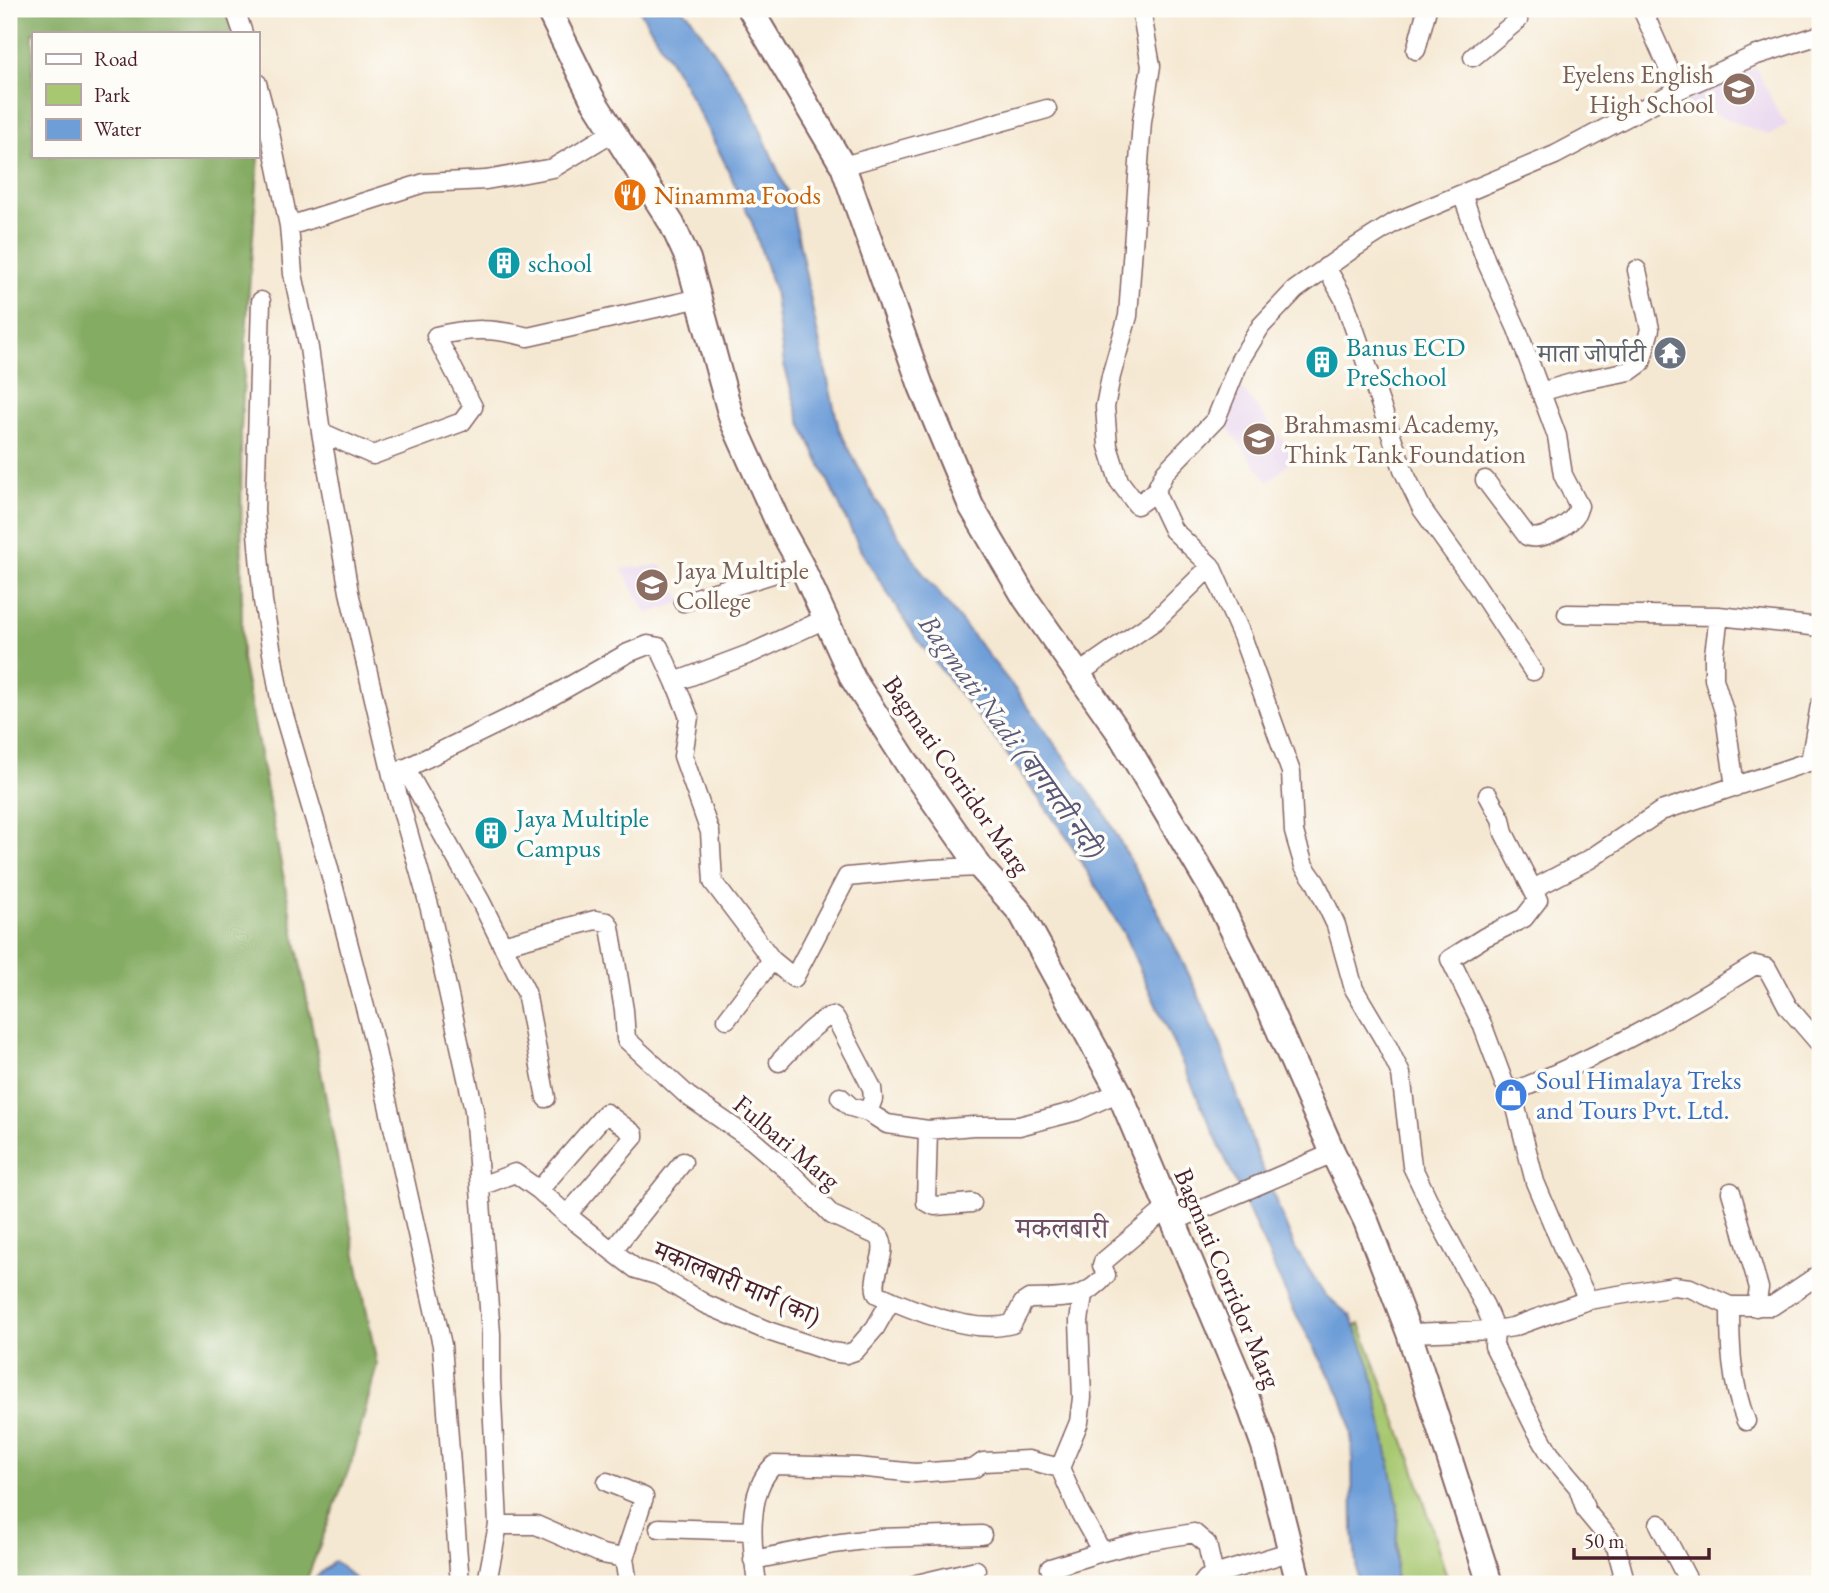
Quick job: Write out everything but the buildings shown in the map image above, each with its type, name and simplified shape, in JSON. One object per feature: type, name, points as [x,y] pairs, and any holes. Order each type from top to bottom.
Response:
[{"type":"street","points":[[235,9],[243,32]]},
{"type":"street","name":"Bagmati Corridor Marg","points":[[548,9],[592,98],[672,224],[688,259],[732,419],[780,527],[801,565],[859,689],[906,763],[980,867],[1021,913],[1119,1092],[1240,1379],[1264,1446],[1299,1584]]},
{"type":"street","points":[[750,9],[843,166],[922,386],[971,506],[1025,598],[1118,731],[1214,893],[1251,967],[1366,1221],[1409,1333],[1490,1584]]},
{"type":"street","points":[[1141,9],[1151,66],[1142,121],[1128,316],[1105,407],[1108,446],[1119,481],[1138,505],[1155,492],[1165,472],[1216,419],[1240,360],[1261,326],[1295,290],[1326,267],[1395,222],[1555,155],[1678,90],[1754,56],[1820,35]]},
{"type":"street","points":[[1416,50],[1427,9]]},
{"type":"street","points":[[1473,57],[1518,20],[1513,9]]},
{"type":"street","points":[[1642,9],[1678,90]]},
{"type":"street","points":[[259,90],[289,226],[293,274],[309,348],[349,592],[398,771],[474,1110],[491,1334],[491,1392],[498,1525],[489,1584]]},
{"type":"street","points":[[843,166],[1047,109]]},
{"type":"street","points":[[289,226],[424,183],[486,180],[553,168],[613,132]]},
{"type":"street","points":[[1462,194],[1486,261],[1517,329],[1557,436],[1563,475],[1579,506],[1574,517],[1542,538],[1534,539],[1527,537],[1485,480]]},
{"type":"street","points":[[1326,267],[1344,299],[1404,472],[1422,509],[1533,671]]},
{"type":"street","points":[[1540,392],[1630,371],[1642,363],[1650,330],[1637,270]]},
{"type":"street","points":[[321,432],[373,455],[462,422],[473,407],[436,336],[465,329],[506,331],[528,337],[699,298]]},
{"type":"street","points":[[261,302],[255,511],[263,601],[281,705],[328,865],[371,1029],[442,1345],[460,1584]]},
{"type":"street","points":[[1155,492],[1173,530],[1211,566],[1242,636],[1291,772],[1294,832],[1304,866],[1316,883],[1336,925],[1354,989],[1401,1074],[1412,1166],[1485,1306],[1495,1330],[1494,1346],[1534,1426],[1550,1454],[1578,1487],[1586,1511],[1616,1547],[1623,1573],[1618,1584]]},
{"type":"street","points":[[683,602],[801,565]]},
{"type":"street","points":[[1078,674],[1156,620],[1211,566]]},
{"type":"street","points":[[1567,614],[1719,616],[1820,627]]},
{"type":"street","points":[[1719,616],[1714,679],[1725,715],[1735,787]]},
{"type":"street","points":[[674,682],[752,653],[825,619]]},
{"type":"street","points":[[398,771],[538,704],[628,653],[648,645],[659,647],[689,717],[683,756],[709,832],[713,883],[772,960],[794,978],[847,877],[980,867]]},
{"type":"street","points":[[1533,889],[1590,859],[1661,811],[1815,760],[1820,705]]},
{"type":"street","points":[[398,771],[481,902],[526,992],[546,1098]]},
{"type":"street","points":[[1488,794],[1501,819],[1504,833],[1538,900],[1524,918],[1485,937],[1450,959],[1482,1024],[1504,1083],[1512,1092],[1535,1182],[1588,1300]]},
{"type":"street","name":"Fulbari Marg","points":[[502,945],[595,920],[607,922],[624,1010],[626,1039],[688,1096],[752,1140],[793,1175],[832,1215],[880,1237],[883,1244],[874,1286],[877,1294],[891,1300]]},
{"type":"street","points":[[727,1019],[772,960]]},
{"type":"street","points":[[1512,1092],[1555,1074],[1644,1029],[1755,965],[1767,968],[1788,1007],[1820,1044]]},
{"type":"street","points":[[779,1062],[827,1016],[832,1016],[872,1088],[873,1099],[868,1112]]},
{"type":"street","points":[[840,1097],[851,1107],[868,1112],[887,1125],[928,1130],[1019,1126],[1077,1111],[1119,1092]]},
{"type":"street","points":[[539,1191],[606,1113],[634,1134],[567,1215]]},
{"type":"street","points":[[928,1130],[926,1202],[935,1206],[972,1203]]},
{"type":"street","points":[[891,1300],[933,1317],[1003,1326],[1012,1324],[1023,1303],[1029,1299],[1083,1295],[1105,1277],[1103,1262],[1170,1215],[1212,1204],[1333,1153]]},
{"type":"street","name":"मकालबारी मार्ग (का)","points":[[683,1162],[612,1251],[636,1269],[659,1276],[705,1304],[768,1331],[831,1352],[846,1354],[855,1351],[876,1328],[891,1300]]},
{"type":"street","points":[[481,1186],[514,1173],[612,1251]]},
{"type":"street","points":[[1731,1192],[1759,1289],[1756,1307]]},
{"type":"street","points":[[1409,1333],[1513,1327],[1588,1300],[1674,1286],[1690,1288],[1730,1306],[1772,1306],[1820,1274]]},
{"type":"street","points":[[1083,1295],[1079,1321],[1082,1398],[1079,1422],[1060,1468],[1079,1511],[1102,1552]]},
{"type":"street","points":[[1730,1306],[1731,1363],[1740,1407],[1746,1421]]},
{"type":"street","points":[[757,1584],[752,1531],[756,1499],[768,1471],[774,1465],[858,1467],[915,1474],[973,1469],[983,1462],[1028,1460],[1060,1468]]},
{"type":"street","points":[[607,1482],[644,1497],[624,1559],[628,1584]]},
{"type":"street","points":[[1660,1524],[1690,1584]]},
{"type":"street","points":[[498,1525],[536,1525],[602,1554],[624,1559]]},
{"type":"street","points":[[659,1528],[752,1531]]},
{"type":"street","points":[[1050,1568],[1140,1542],[1194,1533],[1207,1544],[1208,1580],[1289,1552]]},
{"type":"street","points":[[753,1560],[878,1538],[982,1535]]},
{"type":"street","points":[[916,1584],[976,1570]]},
{"type":"shaded area","name":"Eyelens English High School","points":[[1756,67],[1778,113],[1788,124],[1770,135],[1684,103]]},
{"type":"shaded area","name":"Brahmasmi Academy, Think Tank Foundation","points":[[1242,389],[1296,457],[1268,482],[1223,421]]},
{"type":"shaded area","name":"Jaya Multiple College","points":[[661,565],[683,602],[647,614],[622,569]]},
{"type":"green space","points":[[9,9],[226,9],[233,32],[32,32],[32,158],[259,158],[241,431],[242,660],[377,1365],[353,1458],[305,1584],[9,1584]]},
{"type":"green space","points":[[259,123],[261,130],[259,157]]},
{"type":"green space","points":[[1360,1324],[1413,1465],[1449,1584],[1395,1584],[1398,1505],[1355,1326]]},
{"type":"water","name":"Bagmati Nadi (बागमती नदी)","points":[[639,9],[682,9],[689,15],[748,101],[791,201],[839,429],[872,494],[922,572],[1012,685],[1104,812],[1195,987],[1221,1046],[1257,1155],[1295,1248],[1326,1296],[1351,1316],[1371,1367],[1398,1505],[1395,1584],[1358,1584],[1353,1531],[1352,1443],[1349,1420],[1341,1396],[1293,1309],[1124,934],[1068,839],[1004,750],[916,638],[861,551],[800,421],[784,364],[774,289],[751,220],[684,84]]},
{"type":"water","points":[[334,1561],[355,1578],[353,1584],[316,1584],[315,1578]]},
{"type":"place","name":"Eyelens English High School","points":[[1739,89]]},
{"type":"place","name":"Ninamma Foods","points":[[630,195]]},
{"type":"place","name":"school","points":[[504,263]]},
{"type":"place","name":"माता जोर्पाटी","points":[[1670,353]]},
{"type":"place","name":"Banus ECD PreSchool","points":[[1322,362]]},
{"type":"place","name":"Brahmasmi Academy, Think Tank Foundation","points":[[1259,439]]},
{"type":"place","name":"Jaya Multiple College","points":[[652,585]]},
{"type":"place","name":"Jaya Multiple Campus","points":[[491,833]]},
{"type":"place","name":"Soul Himalaya Treks and Tours Pvt. Ltd.","points":[[1511,1095]]},
{"type":"district","name":"मकलबारी","points":[[1062,1228]]}]
